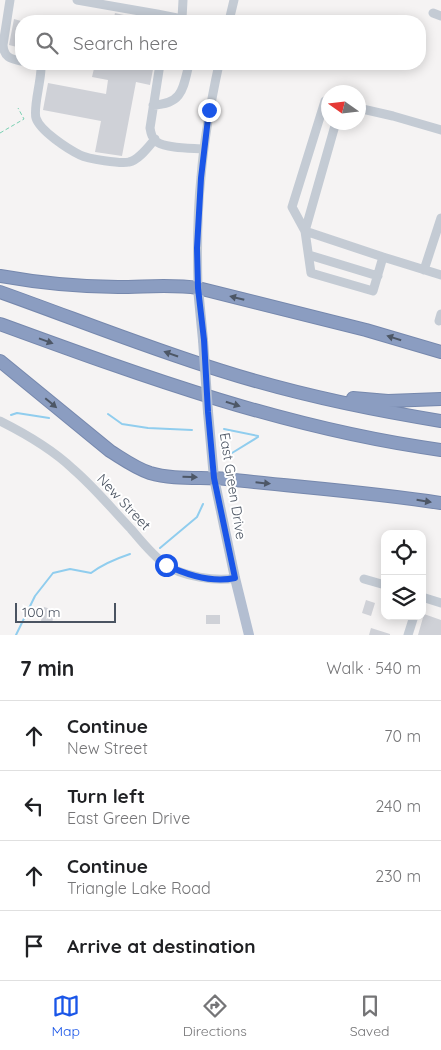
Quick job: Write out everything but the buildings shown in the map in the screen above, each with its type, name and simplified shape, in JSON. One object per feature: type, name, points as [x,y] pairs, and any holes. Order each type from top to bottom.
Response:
[{"type":"highway","points":[[0,276],[71,285],[117,287],[184,286],[198,288],[366,330],[441,352]]},
{"type":"highway","points":[[0,292],[172,354],[267,385],[336,402],[441,422]]},
{"type":"highway","points":[[0,324],[118,367],[247,409],[330,430],[441,450]]},
{"type":"highway","points":[[0,361],[110,451],[150,473],[164,476],[214,478],[397,496],[441,503]]},
{"type":"highway","points":[[267,385],[294,386],[328,394],[368,400],[408,401],[441,399]]},
{"type":"highway","points":[[330,430],[349,439],[441,457]]},
{"type":"main road","name":"East Green Drive","points":[[198,288],[204,340],[214,478],[235,578],[250,635]]},
{"type":"street","points":[[10,0],[3,45],[7,56],[15,60]]},
{"type":"street","points":[[77,0],[160,15]]},
{"type":"street","points":[[182,15],[183,0]]},
{"type":"street","points":[[230,15],[234,0]]},
{"type":"street","points":[[41,70],[36,113],[37,120],[42,128],[82,156],[116,163],[130,162],[142,154],[155,139]]},
{"type":"street","points":[[159,70],[150,128],[152,137],[168,146],[204,149]]},
{"type":"street","points":[[153,105],[165,105],[174,100],[183,91],[188,70]]},
{"type":"street","points":[[198,288],[197,248],[201,178],[209,110],[218,70]]},
{"type":"street","points":[[366,110],[441,130]]},
{"type":"street","points":[[321,114],[292,207],[305,231],[312,273],[373,291],[383,257]]},
{"type":"street","points":[[305,231],[334,130]]},
{"type":"street","points":[[424,270],[441,218]]},
{"type":"street","points":[[305,231],[441,275]]},
{"type":"street","points":[[309,254],[378,276]]},
{"type":"street","name":"New Street","points":[[0,421],[43,446],[72,468],[98,493],[153,555],[166,565],[185,573],[200,576],[226,580],[235,578]]},
{"type":"street","points":[[364,579],[381,584]]},
{"type":"street","points":[[426,598],[441,603]]},
{"type":"street","points":[[408,635],[413,620]]},
{"type":"path","points":[[0,133],[24,119],[18,108]]},
{"type":"waterway","points":[[11,415],[17,413],[49,418]]},
{"type":"waterway","points":[[108,414],[122,424],[148,428],[192,430]]},
{"type":"waterway","points":[[224,429],[258,436]]},
{"type":"waterway","points":[[232,453],[258,437]]},
{"type":"waterway","points":[[160,548],[197,517],[203,504]]},
{"type":"waterway","points":[[16,635],[35,596],[53,573],[70,569],[91,573],[109,562],[130,554]]},
{"type":"route","points":[[166,565],[185,573],[200,576],[226,580],[235,578],[214,478],[204,340],[198,288],[197,248],[201,178],[209,110]]}]
